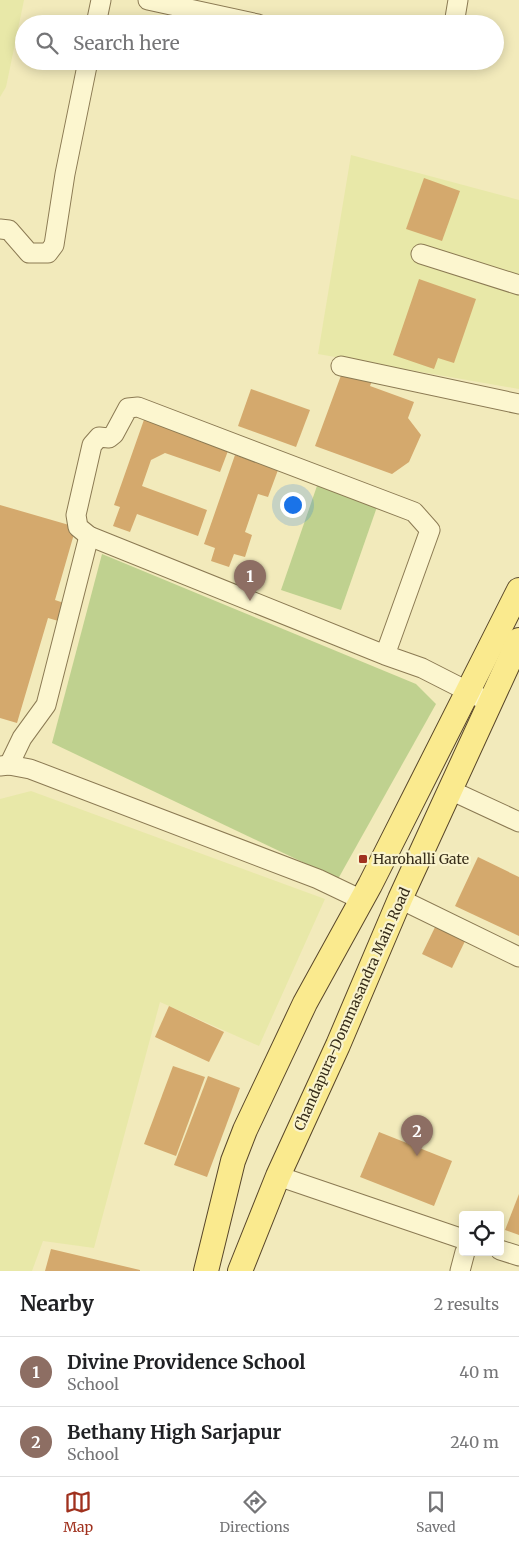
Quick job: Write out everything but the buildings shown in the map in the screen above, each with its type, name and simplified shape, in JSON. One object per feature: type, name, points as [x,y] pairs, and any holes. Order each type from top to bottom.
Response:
[{"type":"main road","points":[[206,1271],[233,1161],[245,1130],[305,1003],[362,900],[519,590]]},
{"type":"main road","name":"Chandapura-Dommasandra Main Road","points":[[240,1271],[278,1176],[338,1045],[400,900],[519,640]]},
{"type":"street","points":[[98,15],[101,0]]},
{"type":"street","points":[[148,0],[217,15]]},
{"type":"street","points":[[456,15],[458,0]]},
{"type":"street","points":[[0,229],[9,230],[29,253],[48,253],[54,245],[65,174],[86,70]]},
{"type":"street","points":[[421,254],[519,285]]},
{"type":"street","points":[[342,366],[519,404]]},
{"type":"street","points":[[386,655],[430,530],[414,512],[138,406],[128,408],[114,434],[109,438],[99,437],[92,445],[76,515],[78,527],[89,536],[386,655],[422,668],[490,703]]},
{"type":"street","points":[[89,536],[46,705],[22,738],[5,766],[30,768],[308,875],[362,900]]},
{"type":"street","points":[[450,790],[519,822]]},
{"type":"street","points":[[400,900],[519,957]]},
{"type":"street","points":[[278,1176],[459,1238]]},
{"type":"street","points":[[504,1251],[519,1256]]},
{"type":"street","points":[[460,1271],[464,1256]]},
{"type":"green space","points":[[0,0],[24,0],[21,15],[15,15],[15,44],[6,87],[0,97]]},
{"type":"green space","points":[[351,155],[519,200],[519,389],[318,354]]},
{"type":"green space","points":[[318,483],[378,504],[341,610],[281,590]]},
{"type":"green space","points":[[102,554],[416,684],[436,704],[338,879],[52,743]]},
{"type":"green space","points":[[31,791],[325,899],[259,1046],[160,1002],[94,1248],[43,1241],[32,1271],[0,1271],[0,799]]},
{"type":"place","name":"Divine Providence School","points":[[250,601]]},
{"type":"place","name":"Harohalli Gate","points":[[363,859]]},
{"type":"place","name":"Bethany High Sarjapur","points":[[417,1156]]}]
